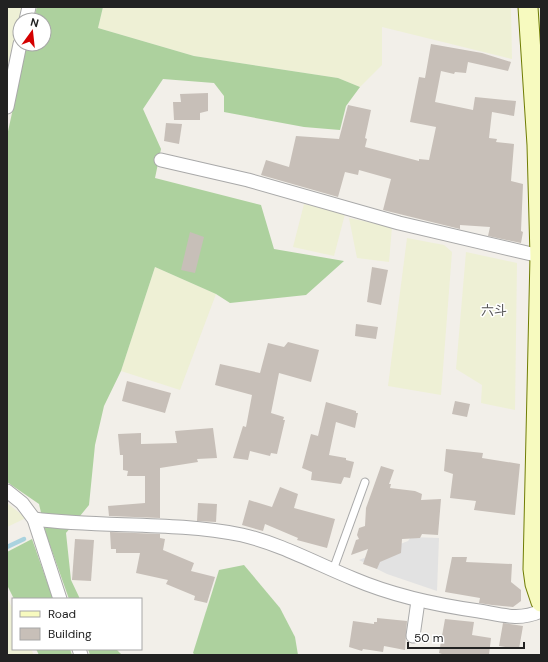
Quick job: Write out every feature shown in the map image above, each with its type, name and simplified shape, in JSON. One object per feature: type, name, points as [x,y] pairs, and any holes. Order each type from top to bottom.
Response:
[{"type":"street","points":[[528,7],[537,145],[540,256],[539,398],[533,569],[535,584],[541,602]]},
{"type":"street","points":[[7,107],[18,52]]},
{"type":"street","points":[[161,160],[248,180],[399,223],[540,256]]},
{"type":"street","points":[[7,491],[22,503],[34,519],[60,598]]},
{"type":"street","points":[[34,519],[110,526],[183,527],[241,535],[272,544],[382,590],[418,600],[523,618],[541,611]]},
{"type":"street","points":[[413,636],[418,600]]},
{"type":"lane","points":[[333,570],[365,482]]},
{"type":"green space","points":[[7,7],[23,7],[22,12],[12,12],[12,48],[7,67]]},
{"type":"green space","points":[[37,7],[103,7],[98,28],[194,56],[338,78],[360,87],[346,106],[340,130],[304,127],[224,112],[224,96],[214,83],[163,79],[143,109],[161,149],[155,178],[261,205],[274,249],[344,261],[306,295],[230,303],[216,294],[155,267],[121,371],[104,406],[95,445],[89,505],[66,533],[71,580],[80,598],[69,598],[46,534],[39,504],[7,482],[7,136],[25,52],[52,52],[52,12],[35,12]]},
{"type":"green space","points":[[103,7],[511,7],[512,59],[382,27],[382,65],[360,87],[338,78],[194,56],[98,28]]},
{"type":"green space","points":[[539,7],[541,7],[541,41],[538,24]]},
{"type":"green space","points":[[304,204],[345,214],[334,256],[293,247]]},
{"type":"green space","points":[[349,218],[392,227],[389,262],[357,258]]},
{"type":"green space","points":[[407,238],[444,245],[452,252],[441,395],[388,386]]},
{"type":"green space","points":[[466,252],[517,263],[515,410],[481,403],[482,385],[456,369]]},
{"type":"green space","points":[[155,267],[216,294],[180,390],[121,371]]},
{"type":"green space","points":[[7,503],[26,518],[7,527]]},
{"type":"green space","points":[[32,539],[53,598],[14,598],[7,585],[7,552]]},
{"type":"green space","points":[[244,565],[280,608],[295,637],[298,655],[195,655],[193,653],[219,570]]},
{"type":"green space","points":[[7,597],[12,608],[12,650],[32,650],[34,655],[7,655]]},
{"type":"green space","points":[[36,650],[70,650],[72,655],[39,655]]},
{"type":"green space","points":[[88,650],[117,650],[122,655],[90,655]]},
{"type":"shaded area","points":[[411,537],[439,538],[437,591],[387,574],[359,560],[408,541]]},
{"type":"building","points":[[431,44],[482,53],[511,62],[508,71],[468,62],[466,73],[455,72],[454,74],[441,71],[435,102],[473,110],[475,97],[516,101],[514,116],[492,112],[489,138],[497,139],[496,142],[514,144],[511,181],[523,184],[521,231],[523,232],[521,243],[488,236],[490,227],[460,225],[460,229],[383,210],[391,179],[359,170],[358,175],[345,172],[338,197],[261,175],[266,160],[289,167],[296,136],[339,139],[348,105],[371,110],[365,138],[367,139],[365,147],[419,161],[419,159],[429,160],[436,127],[410,122],[419,77],[425,78]]},
{"type":"building","points":[[208,93],[208,111],[200,113],[200,120],[174,120],[173,102],[181,102],[180,94]]},
{"type":"building","points":[[166,123],[182,124],[179,144],[164,141]]},
{"type":"building","points":[[190,232],[204,237],[195,273],[181,270]]},
{"type":"building","points":[[372,267],[388,270],[381,305],[367,302]]},
{"type":"building","points":[[356,324],[378,327],[376,339],[355,336]]},
{"type":"building","points":[[288,342],[319,350],[311,382],[279,373],[271,413],[284,417],[283,420],[285,420],[277,454],[271,453],[270,456],[250,451],[248,460],[233,458],[243,426],[246,427],[252,395],[215,385],[220,364],[260,373],[268,343],[284,347]]},
{"type":"building","points":[[127,381],[171,393],[165,413],[122,401]]},
{"type":"building","points":[[455,401],[470,404],[467,417],[452,414]]},
{"type":"building","points":[[326,402],[356,411],[356,413],[358,413],[355,428],[336,422],[329,455],[346,458],[346,460],[354,462],[350,478],[344,477],[341,484],[311,480],[312,472],[302,468],[311,434],[318,436]]},
{"type":"building","points":[[213,428],[217,458],[197,459],[198,462],[160,468],[160,518],[109,516],[108,506],[145,503],[145,476],[127,476],[128,471],[123,470],[123,455],[120,455],[118,434],[141,433],[141,444],[177,443],[175,431]]},
{"type":"building","points":[[446,449],[483,453],[482,458],[520,464],[515,515],[474,510],[476,501],[450,498],[453,474],[444,471]]},
{"type":"building","points":[[381,466],[394,470],[389,484],[391,484],[390,488],[415,491],[422,494],[421,500],[441,499],[438,535],[422,534],[420,538],[402,539],[401,553],[380,562],[377,569],[363,564],[368,549],[351,555],[356,540],[359,539],[357,535],[359,528],[365,526],[366,508]]},
{"type":"building","points":[[280,487],[298,494],[294,508],[335,519],[327,548],[297,540],[298,538],[265,524],[263,531],[242,525],[249,500],[272,507]]},
{"type":"building","points":[[198,503],[217,504],[216,522],[197,521]]},
{"type":"building","points":[[110,532],[160,534],[160,538],[165,539],[163,550],[194,563],[191,571],[215,577],[207,603],[194,600],[195,596],[166,584],[168,580],[136,573],[140,553],[116,553],[116,549],[111,549]]},
{"type":"building","points":[[75,539],[94,540],[91,581],[72,580]]},
{"type":"building","points":[[452,557],[467,557],[466,562],[512,564],[511,582],[521,590],[521,601],[513,607],[492,605],[479,603],[480,598],[445,592]]},
{"type":"building","points":[[377,618],[407,621],[405,650],[384,646],[383,652],[363,649],[362,651],[349,647],[353,621],[374,624],[374,622],[377,622]]},
{"type":"building","points":[[445,619],[474,622],[472,635],[491,638],[489,655],[445,655],[439,653]]},
{"type":"building","points":[[503,623],[523,626],[519,649],[499,646]]},
{"type":"waterway","points":[[7,547],[24,539]]},
{"type":"district","name":"六斗","points":[[494,310]]}]
